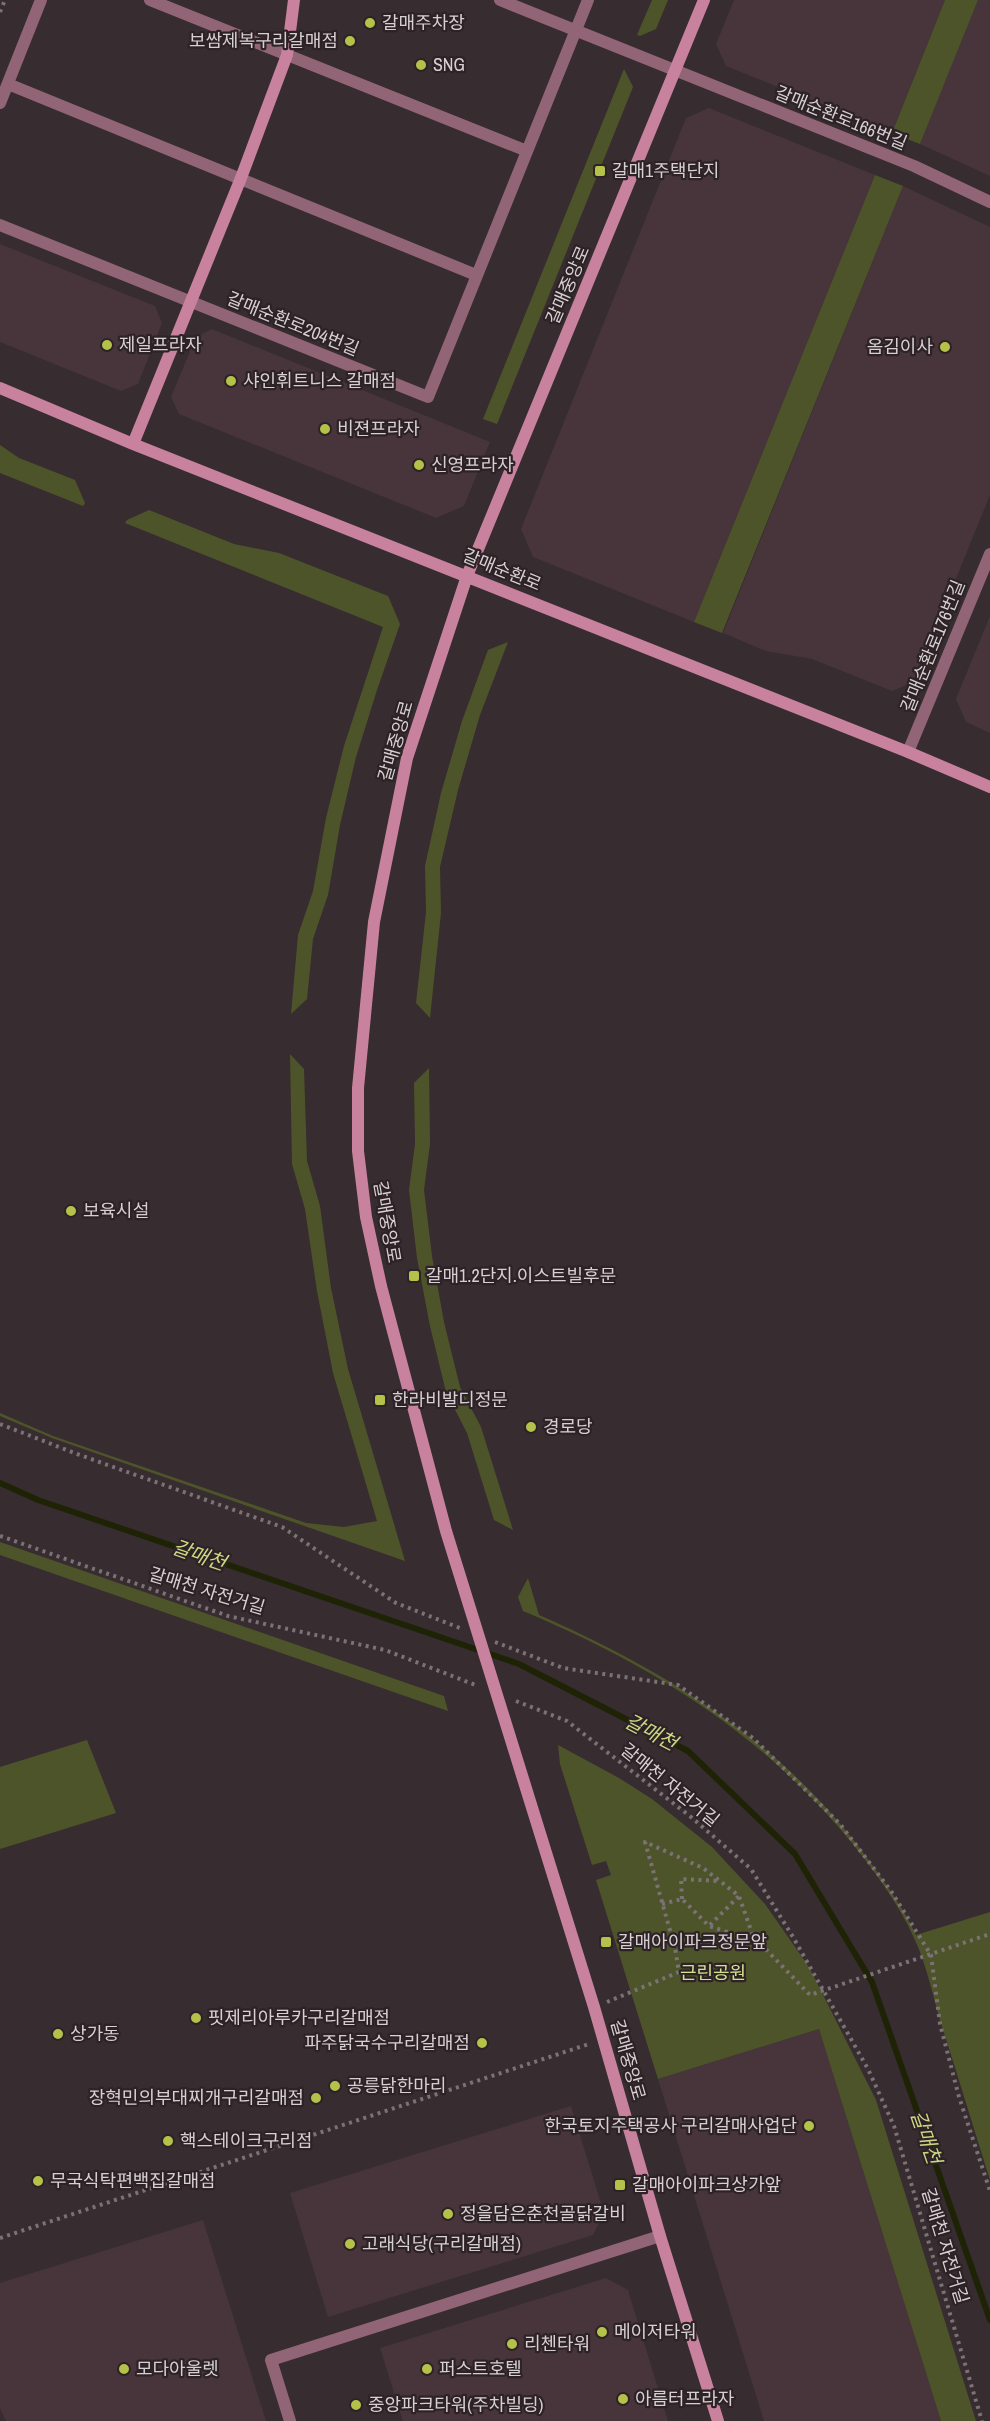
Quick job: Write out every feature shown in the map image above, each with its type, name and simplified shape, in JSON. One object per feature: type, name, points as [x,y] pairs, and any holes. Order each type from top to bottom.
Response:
[{"type":"street","points":[[0,103],[41,0]]},
{"type":"street","points":[[150,0],[527,151]]},
{"type":"street","points":[[133,444],[241,178],[287,55],[294,0]]},
{"type":"street","name":"갈매순환로166번길","points":[[500,0],[914,166],[990,202]]},
{"type":"street","name":"갈매순환로204번길","points":[[0,225],[428,397],[588,0]]},
{"type":"street","name":"갈매중앙로","points":[[704,0],[677,71],[467,576],[407,758],[374,922],[358,1088],[358,1151],[366,1217],[381,1286],[446,1531],[594,2007],[660,2236],[718,2421]]},
{"type":"street","points":[[8,84],[476,275]]},
{"type":"street","name":"갈매순환로","points":[[0,388],[133,444],[908,752],[990,788]]},
{"type":"street","name":"갈매순환로176번길","points":[[908,752],[990,554]]},
{"type":"street","points":[[290,2421],[271,2360],[660,2236]]},
{"type":"path","points":[[0,12],[5,0]]},
{"type":"path","points":[[0,1424],[282,1527],[396,1604],[463,1629]]},
{"type":"path","name":"갈매천 자전거길","points":[[0,1536],[228,1616],[385,1650],[481,1688]]},
{"type":"path","points":[[485,1638],[563,1668],[678,1685],[753,1738],[840,1824],[891,1891],[931,1955],[940,2024],[959,2097],[990,2191]]},
{"type":"path","name":"갈매천 자전거길","points":[[513,1700],[567,1721],[691,1817],[751,1869],[868,2069],[894,2126],[982,2421]]},
{"type":"path","points":[[594,2007],[679,1972],[675,1948],[645,1842],[703,1868],[739,1896],[753,1936],[810,1995],[990,1934]]},
{"type":"path","points":[[719,1881],[681,1879],[682,1899],[709,1926],[727,1932],[734,1939],[753,1936]]},
{"type":"path","points":[[709,1926],[739,1896]]},
{"type":"path","points":[[662,1904],[682,1899]]},
{"type":"path","points":[[0,2238],[603,2039]]},
{"type":"shaded area","points":[[734,0],[945,0],[892,133],[726,66],[716,44]]},
{"type":"shaded area","points":[[978,0],[990,0],[990,176],[920,144]]},
{"type":"shaded area","points":[[709,108],[875,175],[694,622],[533,557],[521,529],[686,118]]},
{"type":"shaded area","points":[[903,186],[990,227],[990,495],[914,682],[892,691],[812,659],[766,651],[723,633]]},
{"type":"shaded area","points":[[0,244],[155,306],[162,323],[138,384],[121,391],[0,342]]},
{"type":"shaded area","points":[[212,329],[490,442],[464,506],[436,518],[179,414],[171,397],[196,337]]},
{"type":"shaded area","points":[[990,616],[990,733],[966,722],[956,699]]},
{"type":"shaded area","points":[[819,2029],[941,2421],[764,2421],[658,2079]]},
{"type":"shaded area","points":[[571,2106],[604,2213],[593,2235],[328,2317],[290,2193]]},
{"type":"shaded area","name":"모다아울렛","points":[[203,2220],[266,2421],[6,2421],[0,2408],[0,2283]]},
{"type":"shaded area","points":[[606,2278],[628,2290],[668,2421],[403,2421],[380,2348]]},
{"type":"green space","points":[[652,0],[668,0],[656,29],[640,36],[637,35]]},
{"type":"green space","points":[[945,0],[978,0],[920,144],[892,133]]},
{"type":"green space","points":[[624,69],[633,87],[497,424],[483,419]]},
{"type":"green space","points":[[875,175],[903,186],[722,633],[694,622]]},
{"type":"green space","points":[[0,445],[19,458],[75,480],[85,503],[83,506],[0,473]]},
{"type":"green space","points":[[149,510],[234,544],[279,553],[388,596],[400,624],[356,757],[340,825],[328,895],[313,939],[307,999],[291,1014],[298,935],[313,891],[326,818],[344,746],[383,627],[125,523]]},
{"type":"green space","points":[[508,642],[480,715],[458,790],[440,867],[441,913],[430,1018],[416,1003],[426,912],[425,866],[441,793],[462,721],[488,650]]},
{"type":"green space","points":[[290,1054],[304,1069],[307,1161],[320,1206],[331,1288],[348,1369],[405,1561],[52,1438],[0,1416],[0,1413],[53,1436],[306,1523],[344,1527],[377,1521],[333,1373],[317,1291],[305,1209],[292,1164]]},
{"type":"green space","points":[[429,1068],[430,1144],[424,1190],[432,1256],[444,1322],[460,1387],[481,1427],[513,1530],[494,1520],[467,1433],[446,1392],[417,1258],[409,1190],[415,1144],[414,1083]]},
{"type":"green space","points":[[0,1542],[444,1696],[448,1711],[0,1555]]},
{"type":"green space","points":[[528,1578],[539,1615],[635,1662],[680,1688],[724,1717],[804,1784],[840,1823],[873,1866],[902,1908],[916,1935],[990,1912],[990,2180],[918,1948],[894,1901],[861,1854],[818,1804],[781,1768],[702,1706],[660,1679],[616,1655],[523,1611],[518,1597]]},
{"type":"green space","points":[[87,1740],[116,1813],[0,1849],[0,1767]]},
{"type":"green space","name":"근린공원","points":[[558,1745],[652,1799],[712,1847],[765,1904],[809,1967],[876,2100],[976,2421],[941,2421],[819,2029],[658,2079],[596,1880],[611,1875],[606,1861],[592,1865],[560,1764]]},
{"type":"waterway","name":"갈매천","points":[[0,1483],[38,1500],[519,1664],[688,1751],[795,1854],[872,1982],[990,2320]]},
{"type":"place","name":"갈매주차장","points":[[370,23]]},
{"type":"place","name":"보쌈제복구리갈매점","points":[[350,41]]},
{"type":"place","name":"SNG","points":[[421,65]]},
{"type":"place","name":"갈매1주택단지","points":[[600,171]]},
{"type":"place","name":"제일프라자","points":[[107,345]]},
{"type":"place","name":"옴김이사","points":[[945,347]]},
{"type":"place","name":"샤인휘트니스 갈매점","points":[[231,381]]},
{"type":"place","name":"비젼프라자","points":[[325,429]]},
{"type":"place","name":"신영프라자","points":[[419,465]]},
{"type":"place","name":"보육시설","points":[[71,1211]]},
{"type":"place","name":"갈매1.2단지.이스트빌후문","points":[[414,1276]]},
{"type":"place","name":"한라비발디정문","points":[[380,1400]]},
{"type":"place","name":"경로당","points":[[531,1427]]},
{"type":"place","name":"갈매아이파크정문앞","points":[[606,1942]]},
{"type":"place","name":"핏제리아루카구리갈매점","points":[[196,2018]]},
{"type":"place","name":"상가동","points":[[58,2034]]},
{"type":"place","name":"파주닭국수구리갈매점","points":[[482,2043]]},
{"type":"place","name":"공릉닭한마리","points":[[335,2086]]},
{"type":"place","name":"장혁민의부대찌개구리갈매점","points":[[316,2098]]},
{"type":"place","name":"한국토지주택공사 구리갈매사업단","points":[[809,2126]]},
{"type":"place","name":"핵스테이크구리점","points":[[168,2141]]},
{"type":"place","name":"무국식탁편백집갈매점","points":[[38,2181]]},
{"type":"place","name":"갈매아이파크상가앞","points":[[620,2185]]},
{"type":"place","name":"정을담은춘천골닭갈비","points":[[448,2214]]},
{"type":"place","name":"고래식당(구리갈매점)","points":[[350,2244]]},
{"type":"place","name":"메이저타워","points":[[602,2332]]},
{"type":"place","name":"리첸타워","points":[[512,2344]]},
{"type":"place","name":"모다아울렛","points":[[124,2369]]},
{"type":"place","name":"퍼스트호텔","points":[[427,2369]]},
{"type":"place","name":"아름터프라자","points":[[623,2399]]},
{"type":"place","name":"중앙파크타워(주차빌딩)","points":[[356,2405]]}]
